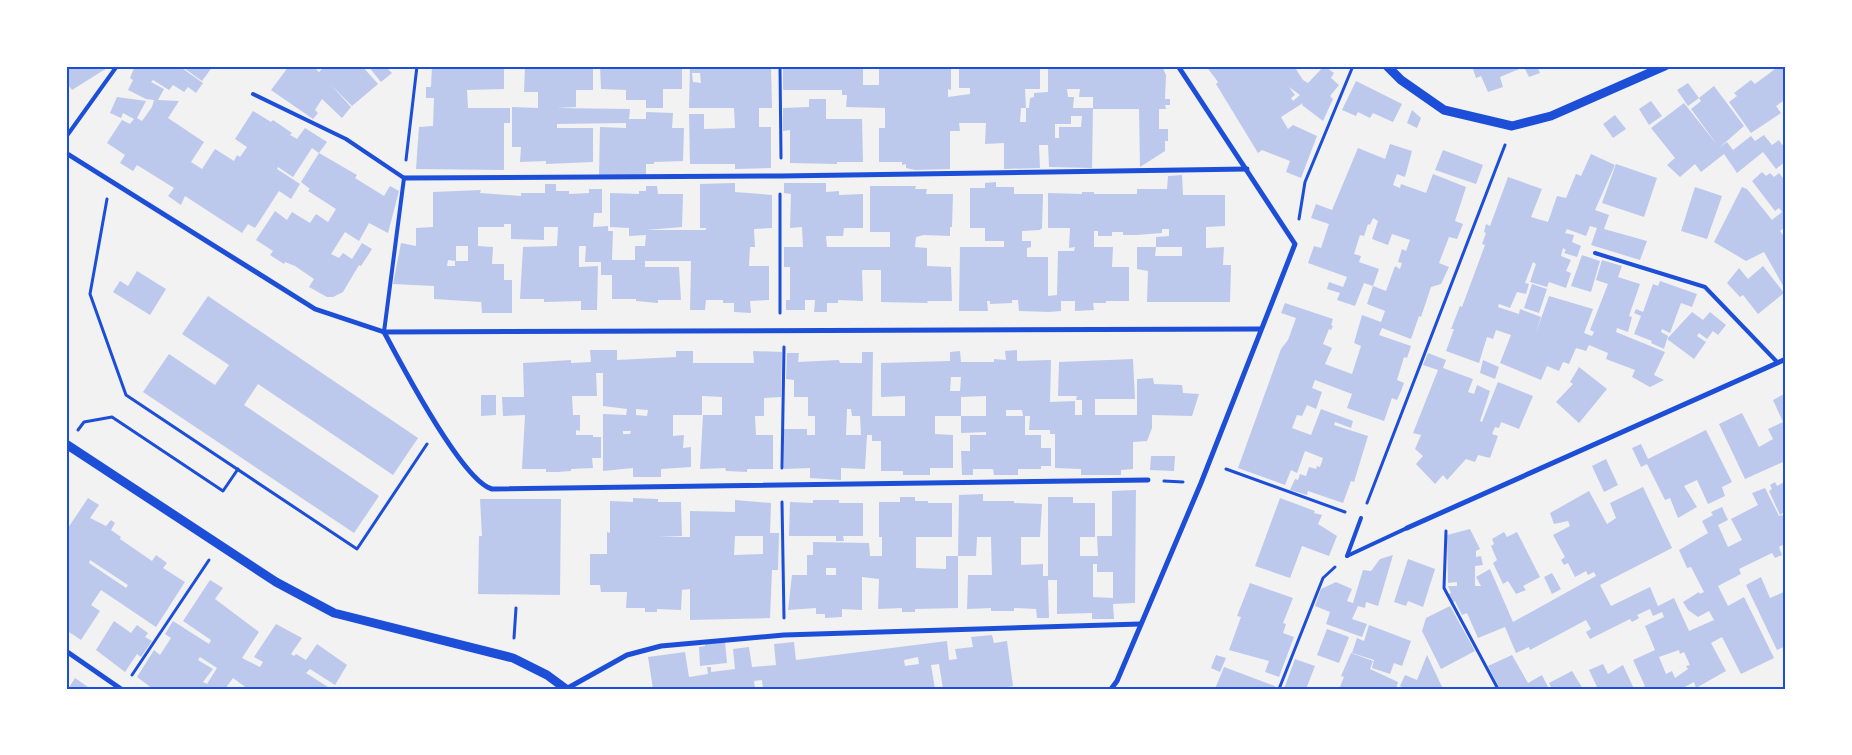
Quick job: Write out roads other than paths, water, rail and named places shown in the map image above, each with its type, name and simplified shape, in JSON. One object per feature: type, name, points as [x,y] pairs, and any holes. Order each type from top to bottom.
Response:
[{"type":"street","points":[[1111,689],[1117,681],[1201,483],[1295,244],[1247,168],[1178,66]]},
{"type":"street","points":[[1387,66],[1401,80],[1444,110],[1512,126],[1551,116],[1665,66]]},
{"type":"street","points":[[66,154],[315,309],[384,332],[1260,329]]},
{"type":"street","points":[[404,178],[771,176],[1247,168]]},
{"type":"street","points":[[384,332],[438,428],[481,484],[492,489],[1148,480]]},
{"type":"street","points":[[1407,528],[1786,359]]},
{"type":"street","points":[[67,445],[276,582],[334,613],[513,658],[548,675],[566,689],[627,655],[661,646],[784,635],[1140,624]]},
{"type":"street","points":[[66,651],[121,689]]},
{"type":"lane","points":[[66,137],[116,66]]},
{"type":"lane","points":[[253,94],[346,139],[404,178],[384,332]]},
{"type":"lane","points":[[1595,253],[1705,287],[1778,363]]},
{"type":"lane","points":[[1361,518],[1347,556],[1407,528]]}]
